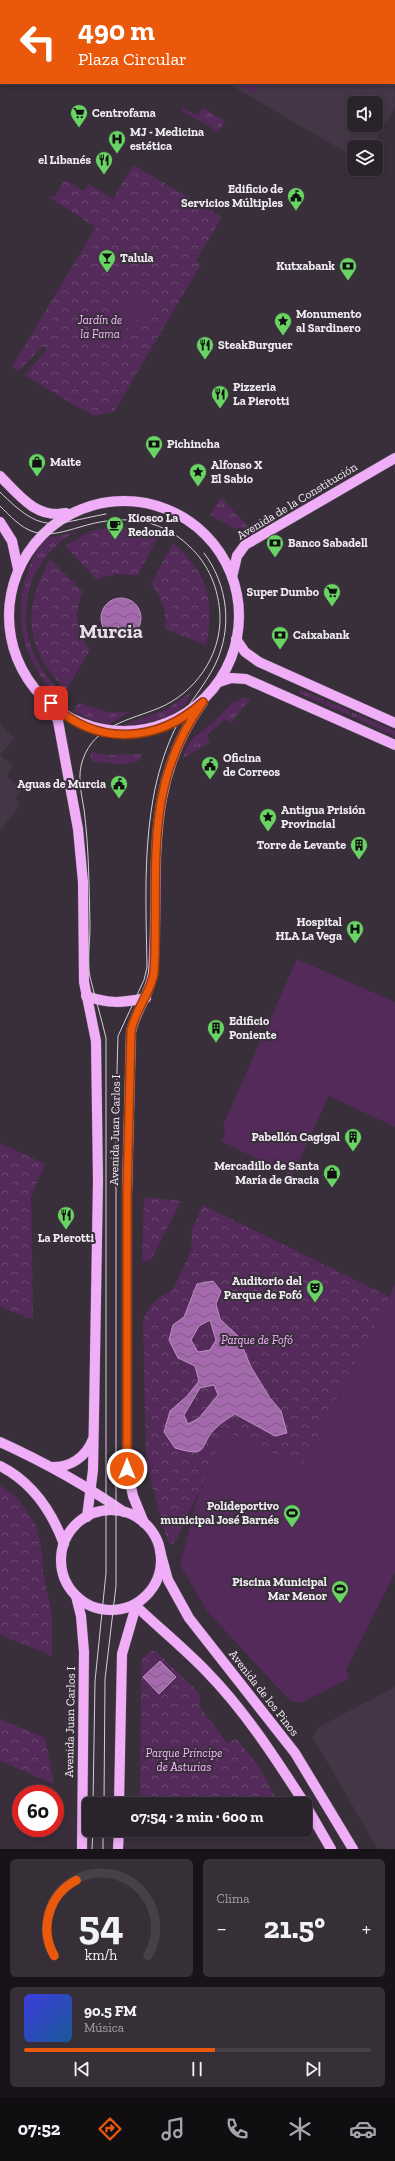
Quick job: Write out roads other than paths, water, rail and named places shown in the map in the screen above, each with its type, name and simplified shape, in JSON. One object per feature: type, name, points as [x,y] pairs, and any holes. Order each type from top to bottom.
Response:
[{"type":"main road","name":"Avenida de la Constitución","points":[[232,579],[235,560],[245,545],[395,458]]},
{"type":"main road","points":[[0,476],[34,509],[55,513],[68,512]]},
{"type":"main road","points":[[121,500],[145,503],[168,510],[185,519],[203,533],[218,552],[232,579],[238,609],[236,639],[229,663],[219,682],[203,702],[185,716],[165,726],[142,733],[118,735],[98,731],[75,722],[59,711],[43,694],[23,664],[14,640],[12,604],[18,573],[24,557],[37,536],[53,521],[68,512],[84,506],[121,500]]},
{"type":"main road","points":[[0,522],[15,548],[18,573]]},
{"type":"main road","points":[[236,639],[245,652],[259,662],[395,723]]},
{"type":"main road","points":[[219,682],[231,678],[246,679],[395,745]]},
{"type":"main road","name":"Avenida Juan Carlos I","points":[[43,694],[52,707],[58,721],[78,829],[84,882],[84,982],[96,1041],[98,1180],[94,1436],[93,1470],[87,1517]]},
{"type":"main road","name":"Avenida Juan Carlos I","points":[[144,1523],[133,1496],[127,1469],[127,1193],[131,1032],[135,1018],[146,998],[154,973],[155,839],[161,798],[170,763],[179,740],[203,702]]},
{"type":"main road","points":[[86,996],[111,1002],[127,1002],[146,998]]},
{"type":"main road","points":[[53,1467],[64,1466],[76,1461],[90,1446],[94,1436]]},
{"type":"main road","points":[[0,1442],[53,1467],[90,1488],[124,1512],[144,1523],[153,1534],[160,1551],[160,1571],[156,1582],[146,1598],[136,1606],[118,1610],[90,1606],[76,1596],[66,1582],[62,1571],[61,1561],[64,1544],[74,1527],[87,1517],[107,1511],[124,1512]]},
{"type":"main road","points":[[0,1466],[16,1475],[41,1500],[58,1527],[64,1544]]},
{"type":"main road","name":"Avenida de los Pinos","points":[[160,1551],[168,1580],[176,1597],[189,1618],[295,1753],[353,1849]]},
{"type":"main road","name":"Avenida Juan Carlos I","points":[[76,1596],[81,1616],[84,1652],[82,1849]]},
{"type":"main road","points":[[119,1797],[122,1654],[136,1606]]},
{"type":"main road","points":[[136,1606],[195,1660],[228,1695],[266,1744],[300,1797]]},
{"type":"main road","points":[[312,1816],[331,1849]]},
{"type":"main road","points":[[118,1849],[119,1837]]},
{"type":"water","points":[[121,598],[129,600],[135,604],[139,610],[141,618],[139,626],[135,632],[129,636],[121,638],[113,636],[107,632],[103,626],[101,618],[103,610],[107,604],[113,600]]},
{"type":"water","points":[[213,1281],[221,1291],[216,1304],[220,1319],[238,1336],[251,1367],[270,1398],[281,1411],[287,1433],[275,1436],[235,1414],[217,1427],[202,1448],[199,1451],[194,1452],[175,1448],[164,1432],[170,1411],[187,1396],[199,1381],[195,1366],[178,1358],[169,1340],[173,1325],[184,1317],[197,1284]],"holes":[[[210,1320],[216,1340],[210,1350],[198,1352],[191,1340],[199,1326]],[[214,1385],[218,1395],[199,1418],[188,1424],[184,1415],[200,1388]]]},
{"type":"water","points":[[160,1661],[176,1677],[159,1694],[143,1677]]},
{"type":"tram line","points":[[0,492],[15,506],[38,521],[60,523],[106,514]]},
{"type":"tram line","points":[[0,506],[20,525],[34,532],[46,534],[57,533],[95,523],[123,520],[138,521],[164,529],[177,536],[189,546],[202,561],[212,578],[215,587],[218,597],[220,616],[219,631],[211,659],[194,683],[184,693],[172,701],[159,708],[125,720],[105,731],[96,738],[89,748],[83,759],[80,771],[80,784],[87,838],[90,926],[89,971],[106,1038],[106,1573],[95,1681],[93,1797]]},
{"type":"tram line","points":[[104,1797],[105,1679],[116,1586],[116,1106],[118,1036],[144,980],[147,967],[147,855],[151,811],[159,772],[174,731],[215,665],[221,651],[224,636],[226,622],[223,593],[212,565],[204,553]]},
{"type":"tram line","points":[[92,1849],[93,1837]]},
{"type":"tram line","points":[[103,1837],[103,1849]]},
{"type":"place","name":"Centrofama","points":[[79,128]]},
{"type":"place","name":"MJ - Medicina estética","points":[[117,154]]},
{"type":"place","name":"el Libanés","points":[[104,175]]},
{"type":"place","name":"Edificio de Servicios Múltiples","points":[[296,211]]},
{"type":"place","name":"Talula","points":[[107,273]]},
{"type":"place","name":"Kutxabank","points":[[348,281]]},
{"type":"place","name":"Monumento al Sardinero","points":[[283,336]]},
{"type":"place","name":"SteakBurguer","points":[[205,360]]},
{"type":"place","name":"Pizzeria La Pierotti","points":[[220,409]]},
{"type":"place","name":"Pichincha","points":[[154,459]]},
{"type":"place","name":"Maite","points":[[37,477]]},
{"type":"place","name":"Alfonso X El Sabio","points":[[198,487]]},
{"type":"place","name":"Kiosco La Redonda","points":[[115,540]]},
{"type":"place","name":"Banco Sabadell","points":[[275,558]]},
{"type":"place","name":"Super Dumbo","points":[[332,607]]},
{"type":"place","name":"Caixabank","points":[[280,650]]},
{"type":"place","name":"Oficina de Correos","points":[[210,780]]},
{"type":"place","name":"Aguas de Murcia","points":[[119,799]]},
{"type":"place","name":"Antigua Prisión Provincial","points":[[268,832]]},
{"type":"place","name":"Torre de Levante","points":[[359,860]]},
{"type":"place","name":"Hospital HLA La Vega","points":[[355,944]]},
{"type":"place","name":"Edificio Poniente","points":[[216,1043]]},
{"type":"place","name":"Pabellón Cagigal","points":[[353,1152]]},
{"type":"place","name":"Mercadillo de Santa María de Gracia","points":[[332,1188]]},
{"type":"place","name":"La Pierotti","points":[[66,1230]]},
{"type":"place","name":"Auditorio del Parque de Fofó","points":[[315,1303]]},
{"type":"place","name":"Polideportivo municipal José Barnés","points":[[292,1528]]},
{"type":"place","name":"Piscina Municipal Mar Menor","points":[[340,1604]]},
{"type":"district","name":"Murcia","points":[[111,631]]},
{"type":"park label","name":"Jardín de la Fama","points":[[100,327]]},
{"type":"park label","name":"Parque de Fofó","points":[[257,1340]]},
{"type":"park label","name":"Parque Principe de Asturias","points":[[184,1760]]}]
